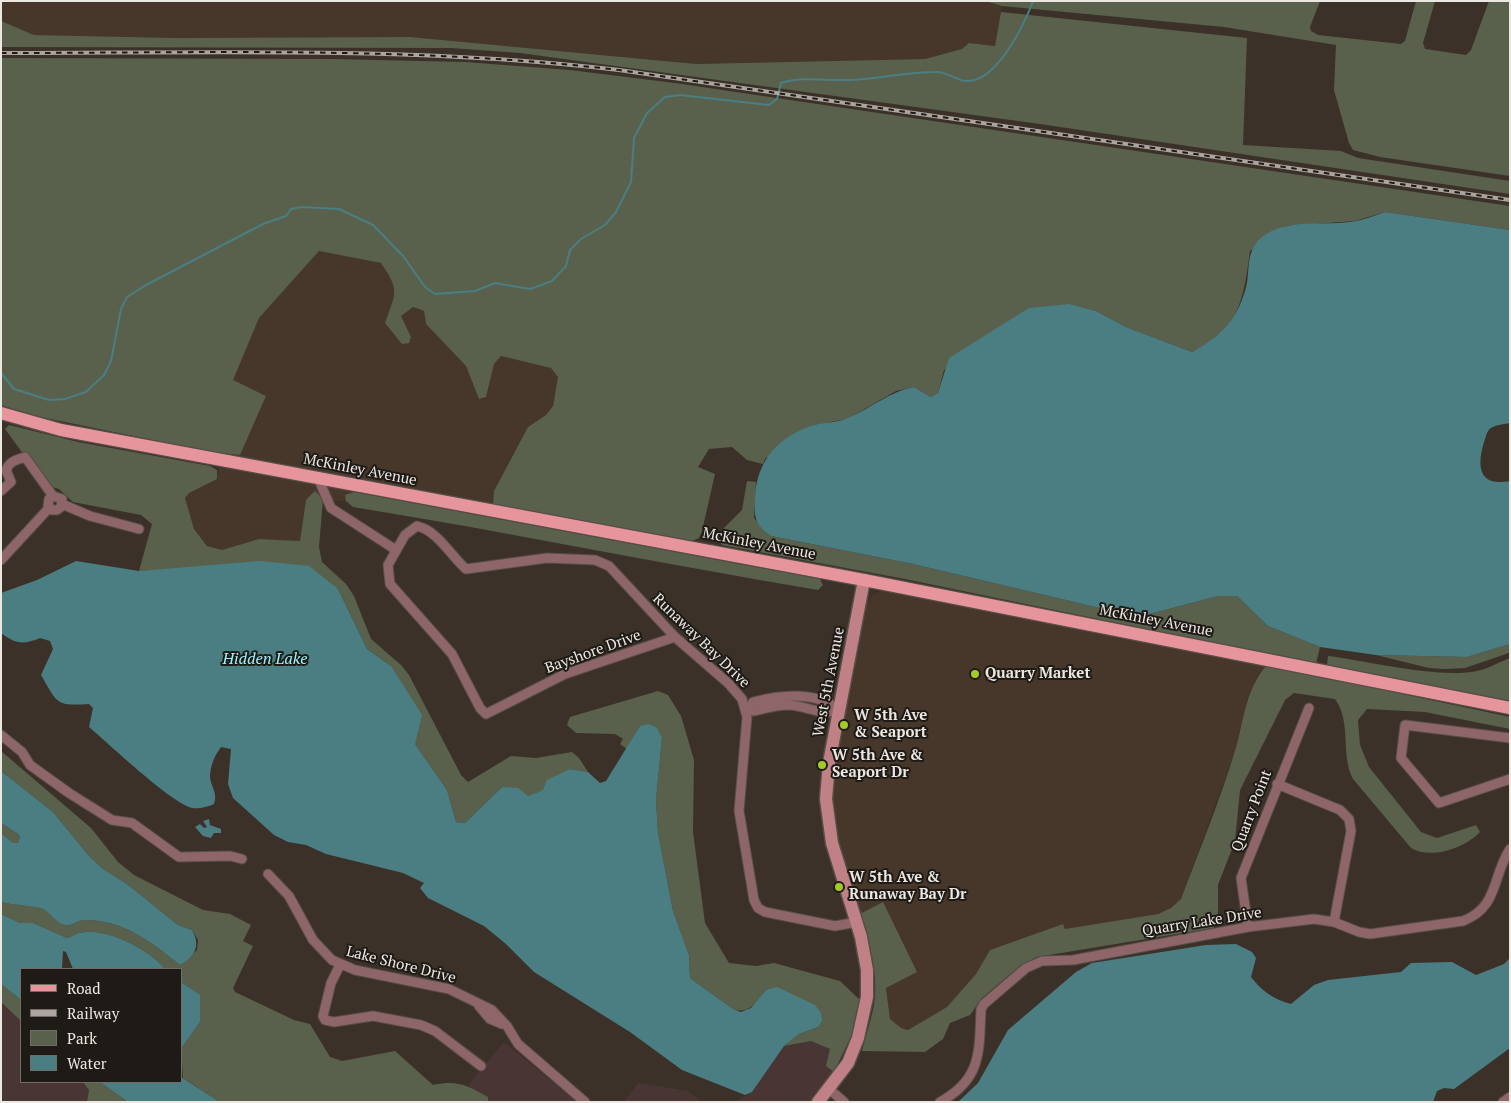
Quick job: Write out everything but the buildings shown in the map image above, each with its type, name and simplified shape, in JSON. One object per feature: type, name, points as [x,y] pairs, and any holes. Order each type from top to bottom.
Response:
[{"type":"main road","name":"McKinley Avenue","points":[[1,413],[61,430],[864,580],[1510,708]]},
{"type":"main road","name":"West 5th Avenue","points":[[818,1102],[848,1063],[858,1038],[865,1011],[867,970],[857,922],[832,843],[826,813],[829,763],[864,580]]},
{"type":"street","points":[[1,491],[11,482],[6,470],[8,465],[13,460],[25,456],[53,496],[60,497],[62,504]]},
{"type":"street","points":[[318,478],[331,508],[396,550]]},
{"type":"street","points":[[49,508],[48,501],[53,496]]},
{"type":"street","points":[[49,508],[57,510],[62,504]]},
{"type":"street","points":[[62,504],[90,516],[139,529]]},
{"type":"street","points":[[1,560],[49,508]]},
{"type":"street","name":"Runaway Bay Drive","points":[[396,550],[404,535],[417,526],[426,528],[434,534],[466,570],[547,558],[602,562],[675,637],[740,694],[747,708],[739,811],[754,900],[758,908],[765,912],[835,926],[857,922]]},
{"type":"street","name":"Bayshore Drive","points":[[396,550],[388,564],[390,584],[452,654],[480,708],[486,714],[565,674],[675,637]]},
{"type":"street","points":[[747,708],[754,711],[790,705],[829,714],[840,710]]},
{"type":"street","name":"Quarry Point","points":[[1248,927],[1241,878],[1309,708]]},
{"type":"street","points":[[1510,738],[1405,725],[1401,758],[1439,803],[1510,779]]},
{"type":"street","points":[[1,734],[22,752],[30,765],[75,797],[112,820],[132,823],[178,857],[230,856],[242,860]]},
{"type":"street","points":[[1278,784],[1340,810],[1349,819],[1351,831],[1334,922]]},
{"type":"street","name":"Quarry Lake Drive","points":[[940,1102],[964,1085],[976,1066],[980,1049],[982,1009],[984,1004],[1034,963],[1073,960],[1248,927],[1314,920],[1334,922],[1359,932],[1370,934],[1413,930],[1470,918],[1490,898],[1510,849]]},
{"type":"street","name":"Lake Shore Drive","points":[[268,874],[289,896],[313,940],[340,965],[355,970],[433,984],[449,989],[479,1005],[490,1019],[507,1026],[518,1044],[585,1102]]},
{"type":"street","points":[[340,965],[331,983],[323,1016],[325,1020],[334,1022],[373,1016],[429,1027],[481,1066]]},
{"type":"street","points":[[829,1090],[844,1102]]},
{"type":"street","points":[[1503,1102],[1510,1097]]},
{"type":"shaded area","points":[[1,1],[985,1],[1002,6],[995,46],[969,43],[962,49],[925,59],[696,64],[410,37],[176,38],[34,35],[1,21]]},
{"type":"shaded area","points":[[319,251],[381,263],[394,281],[396,294],[385,324],[411,337],[401,316],[413,307],[424,311],[426,324],[466,366],[479,399],[486,397],[494,364],[501,356],[552,368],[558,377],[553,406],[546,415],[528,427],[494,491],[490,518],[354,492],[345,495],[346,501],[306,500],[300,541],[259,539],[222,550],[208,546],[194,529],[185,498],[189,493],[217,479],[220,453],[240,455],[266,396],[232,380],[259,318]]},
{"type":"shaded area","points":[[883,590],[900,591],[1267,665],[1257,676],[1248,697],[1234,754],[1181,899],[1171,908],[1158,914],[1065,929],[1063,924],[990,950],[976,974],[947,1007],[908,1030],[901,1028],[890,1019],[886,988],[916,972],[860,914],[835,838],[831,808],[833,779],[866,605],[873,595]]},
{"type":"shaded area","points":[[1,1002],[20,1020],[20,1083],[84,1083],[89,1090],[87,1102],[1,1102]]},
{"type":"shaded area","points":[[811,1041],[830,1049],[834,1072],[811,1102],[735,1102],[752,1092],[784,1046]]},
{"type":"shaded area","points":[[504,1042],[577,1102],[488,1102],[487,1097],[467,1086]]},
{"type":"shaded area","points":[[638,1083],[688,1091],[702,1102],[624,1102]]},
{"type":"green space","points":[[985,1],[1320,1],[1310,27],[1311,31],[1318,35],[1401,44],[1405,41],[1416,1],[1435,1],[1423,43],[1425,49],[1466,55],[1471,50],[1489,1],[1510,1],[1510,176],[1380,157],[1353,150],[1349,143],[1334,90],[1336,45],[1224,27],[1002,6]]},
{"type":"green space","points":[[1001,12],[1247,38],[1243,145],[1341,151],[1358,158],[1510,181],[1510,194],[1040,124],[520,53],[451,48],[1,47],[1,21],[34,35],[176,38],[410,37],[696,64],[925,59],[962,49],[969,43],[995,46]]},
{"type":"green space","points":[[1,58],[333,59],[465,62],[570,70],[675,83],[1510,206],[1510,230],[1385,212],[1355,221],[1287,226],[1250,251],[1241,298],[1232,321],[1216,339],[1192,352],[1126,327],[1096,311],[1070,304],[944,370],[938,393],[931,397],[914,387],[896,391],[847,419],[814,425],[765,459],[763,464],[747,460],[732,447],[709,449],[698,467],[715,474],[702,531],[699,538],[692,541],[682,540],[493,504],[494,491],[528,427],[546,415],[553,406],[558,377],[551,368],[501,356],[494,364],[486,397],[479,399],[466,366],[426,324],[424,311],[413,307],[401,316],[411,337],[409,343],[402,344],[385,323],[394,298],[394,286],[381,263],[319,251],[259,318],[233,380],[266,396],[240,455],[211,452],[36,416],[1,405]]},
{"type":"green space","points":[[9,425],[78,442],[210,466],[217,470],[217,479],[189,493],[185,498],[194,529],[207,546],[222,550],[259,539],[300,541],[306,500],[315,491],[323,499],[319,547],[322,562],[346,584],[354,596],[371,639],[401,665],[409,675],[461,775],[468,782],[511,756],[536,758],[572,752],[579,758],[588,772],[570,769],[544,790],[528,796],[502,787],[465,823],[456,822],[447,790],[415,744],[391,666],[367,649],[338,589],[183,569],[139,571],[152,524],[141,515],[73,502],[59,489],[46,485],[5,429]]},
{"type":"green space","points":[[747,481],[756,482],[754,518],[771,536],[913,564],[1138,617],[1218,596],[1237,596],[1268,626],[1320,647],[1316,664],[905,579],[722,545],[716,536],[742,510]]},
{"type":"green space","points":[[354,492],[820,579],[823,585],[818,590],[353,507],[346,501],[345,495]]},
{"type":"green space","points":[[1510,644],[1510,652],[1465,668],[1429,668],[1376,655],[1467,657]]},
{"type":"green space","points":[[1328,656],[1444,673],[1477,671],[1510,658],[1510,703],[1330,666],[1327,665]]},
{"type":"green space","points":[[1267,665],[1510,717],[1510,729],[1425,712],[1367,709],[1358,720],[1360,745],[1369,767],[1421,832],[1437,838],[1476,825],[1480,832],[1466,843],[1447,850],[1428,853],[1411,848],[1353,779],[1347,759],[1343,718],[1335,699],[1294,693],[1285,700],[1240,790],[1235,841],[1218,885],[1218,919],[1213,928],[1037,957],[1021,965],[982,998],[970,1015],[950,1023],[943,1039],[925,1052],[862,1051],[873,1011],[875,976],[872,955],[860,914],[883,902],[917,972],[886,988],[890,1019],[901,1028],[908,1030],[947,1007],[976,974],[990,950],[1063,924],[1065,929],[1158,914],[1171,908],[1181,899],[1228,772],[1249,696],[1259,675]]},
{"type":"green space","points":[[658,691],[668,695],[681,716],[694,760],[693,832],[705,923],[729,963],[756,966],[774,963],[840,981],[860,1000],[853,1032],[834,1072],[826,1066],[830,1049],[811,1041],[784,1046],[799,1034],[818,1027],[766,990],[749,1009],[739,1010],[733,1009],[690,978],[689,955],[673,911],[658,833],[656,800],[662,738],[640,726],[627,749],[620,744],[623,739],[615,734],[576,733],[567,725],[570,717]]},
{"type":"green space","points":[[1,751],[91,828],[118,862],[134,875],[203,910],[230,914],[251,925],[243,941],[253,946],[233,988],[235,992],[294,1020],[310,1024],[330,1057],[342,1061],[395,1051],[433,1085],[456,1083],[474,1089],[488,1097],[488,1102],[220,1102],[183,1078],[182,1048],[200,1022],[199,995],[182,983],[182,968],[164,968],[159,962],[140,949],[106,934],[83,932],[67,938],[33,923],[20,923],[1,914],[1,902],[43,909],[64,925],[70,925],[82,920],[99,921],[125,928],[158,948],[180,965],[197,950],[198,940],[192,930],[178,925],[127,884],[103,869],[89,856],[53,812],[1,771]]},
{"type":"green space","points":[[1,823],[18,834],[20,837],[18,843],[13,843],[1,833]]},
{"type":"green space","points":[[1,984],[20,999],[20,1020],[1,1002]]},
{"type":"green space","points":[[84,1083],[101,1083],[128,1102],[87,1102],[89,1090]]},
{"type":"water","points":[[1385,212],[1510,230],[1510,423],[1489,429],[1482,451],[1481,466],[1482,473],[1491,481],[1510,481],[1510,644],[1467,657],[1376,655],[1320,647],[1268,626],[1237,596],[1218,596],[1138,617],[913,564],[771,536],[761,528],[756,519],[755,497],[760,472],[765,461],[780,443],[801,430],[814,425],[848,418],[905,389],[914,387],[931,397],[938,393],[949,358],[1029,308],[1070,304],[1096,311],[1126,327],[1192,352],[1218,335],[1235,314],[1246,286],[1252,250],[1262,237],[1283,227],[1344,223]]},
{"type":"water","name":"Hidden Lake","points":[[76,561],[139,571],[260,561],[309,566],[338,589],[367,649],[391,666],[422,715],[415,744],[447,790],[456,822],[465,823],[502,787],[518,788],[528,796],[543,790],[547,780],[570,769],[588,772],[600,783],[606,781],[640,726],[649,724],[657,728],[662,738],[656,800],[658,833],[673,911],[689,955],[690,978],[733,1009],[741,1012],[751,1008],[766,990],[777,987],[815,1005],[821,1013],[822,1021],[818,1027],[799,1034],[784,1046],[752,1092],[745,1095],[682,1070],[630,1032],[534,972],[506,944],[484,926],[428,898],[420,888],[424,883],[403,873],[326,854],[306,845],[288,842],[274,835],[233,798],[228,784],[231,749],[221,747],[212,765],[210,777],[215,793],[214,804],[203,808],[192,808],[169,795],[89,727],[93,708],[89,704],[63,703],[51,692],[41,675],[53,649],[50,641],[40,638],[29,642],[20,642],[1,633],[1,593],[37,580]]},
{"type":"water","points":[[1,771],[53,812],[89,856],[103,869],[127,884],[178,925],[192,930],[196,941],[193,954],[180,965],[158,948],[125,928],[99,921],[82,920],[70,925],[64,925],[43,909],[1,902],[1,833],[13,843],[18,843],[20,837],[1,823]]},
{"type":"water","points":[[209,819],[210,825],[221,829],[221,833],[214,833],[211,838],[203,836],[195,827],[200,824],[204,828],[207,827],[203,821]]},
{"type":"water","points":[[1,914],[20,923],[33,923],[67,938],[85,932],[106,934],[140,949],[159,962],[164,968],[73,968],[66,952],[63,951],[62,968],[20,968],[20,999],[1,984]]},
{"type":"water","points":[[1236,944],[1252,952],[1256,958],[1251,977],[1255,982],[1273,997],[1291,1004],[1314,985],[1328,980],[1401,972],[1411,963],[1452,962],[1476,975],[1504,964],[1510,958],[1510,1048],[1454,1089],[1444,1088],[1437,1091],[1433,1102],[958,1102],[978,1083],[1008,1030],[1076,972],[1092,963],[1206,945]]},
{"type":"water","points":[[182,983],[200,995],[200,1022],[182,1048]]},
{"type":"water","points":[[182,1078],[220,1102],[128,1102],[101,1083],[182,1083]]},
{"type":"waterway","points":[[1,373],[14,389],[49,400],[65,399],[86,392],[104,375],[111,361],[121,309],[127,297],[146,285],[263,224],[286,216],[291,209],[301,207],[339,209],[373,225],[403,256],[425,287],[435,294],[475,291],[495,283],[530,289],[552,281],[566,266],[570,250],[581,239],[605,225],[616,212],[631,182],[634,138],[647,113],[665,97],[680,95],[769,105],[777,99],[781,83],[789,81],[805,79],[856,80],[936,72],[965,81],[976,79],[987,73],[1007,51],[1016,38],[1033,1]]},
{"type":"railway","points":[[1,53],[311,52],[465,57],[542,62],[619,70],[1510,200]]},
{"type":"place","name":"Quarry Market","points":[[975,674]]},
{"type":"place","name":"W 5th Ave & Seaport","points":[[844,725]]},
{"type":"place","name":"W 5th Ave & Seaport Dr","points":[[822,765]]},
{"type":"place","name":"W 5th Ave & Runaway Bay Dr","points":[[839,887]]}]
